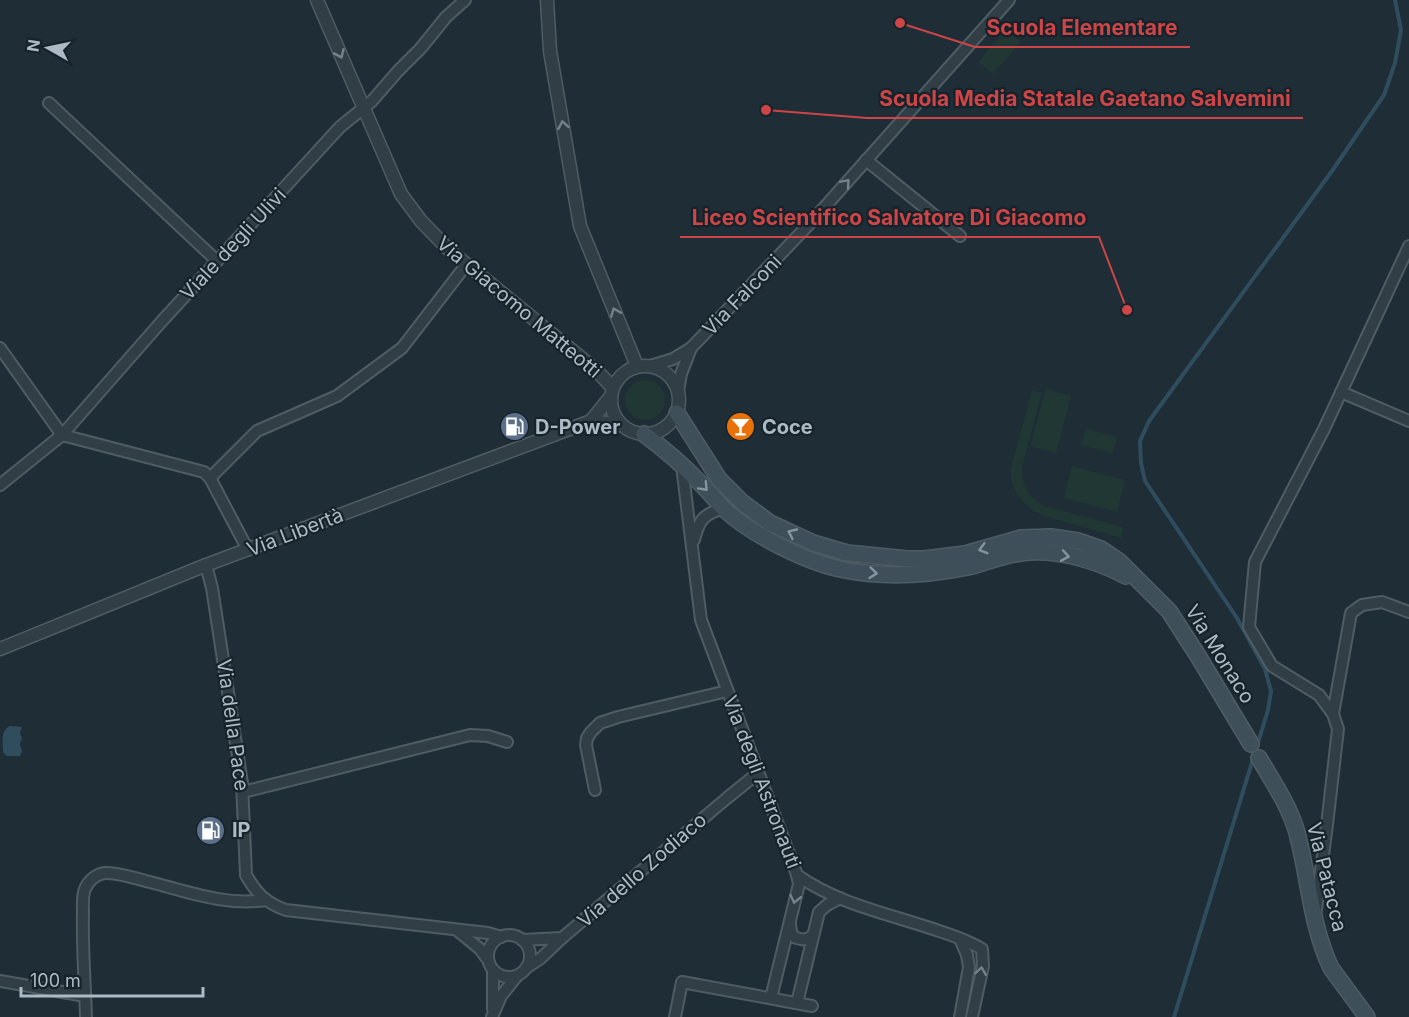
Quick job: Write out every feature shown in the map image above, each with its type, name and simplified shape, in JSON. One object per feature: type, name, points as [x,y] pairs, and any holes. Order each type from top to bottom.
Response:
[{"type":"main road","points":[[677,413],[719,479],[742,503],[770,523],[813,543],[847,553],[924,559],[965,554],[1021,538],[1051,537],[1078,541],[1101,549],[1120,562],[1149,590]]},
{"type":"main road","points":[[644,434],[666,450],[724,508],[757,532],[807,558],[845,570],[883,574],[915,574],[966,567],[1020,553],[1049,553],[1103,564],[1149,590]]},
{"type":"main road","name":"Via Monaco","points":[[1149,590],[1169,611],[1251,744]]},
{"type":"main road","name":"Via Patacca","points":[[1259,758],[1280,793],[1296,831],[1314,919],[1327,959],[1331,968],[1367,1017]]},
{"type":"street","name":"Via Giacomo Matteotti","points":[[317,0],[400,194],[421,221],[449,250],[595,369],[612,392]]},
{"type":"street","name":"Viale degli Ulivi","points":[[0,485],[62,435],[340,127],[364,108],[421,48],[446,17],[465,0]]},
{"type":"street","points":[[547,0],[550,51],[580,226],[637,366]]},
{"type":"street","name":"Via Falconi","points":[[650,366],[673,359],[691,348],[814,219],[1008,0]]},
{"type":"street","points":[[49,103],[217,261]]},
{"type":"street","points":[[866,160],[960,236]]},
{"type":"street","points":[[1314,919],[1338,729],[1333,714],[1318,695],[1272,666],[1249,627],[1255,562],[1341,392],[1409,246]]},
{"type":"street","points":[[210,478],[257,431],[337,396],[402,348],[466,265]]},
{"type":"street","points":[[0,348],[62,435],[204,472],[210,478],[248,550]]},
{"type":"street","name":"Via Falconi","points":[[678,391],[681,374],[691,348]]},
{"type":"street","points":[[591,421],[619,378],[626,371],[637,366],[659,368],[668,374],[678,391],[677,413],[663,429],[652,433],[636,433],[621,425],[616,418],[611,405],[612,392]]},
{"type":"street","points":[[1341,392],[1409,421]]},
{"type":"street","name":"Via Libertà","points":[[0,648],[206,565],[591,421],[621,425]]},
{"type":"street","name":"Via degli Astronauti","points":[[682,465],[701,620],[797,875],[840,898],[960,939],[982,949],[982,966],[972,1017]]},
{"type":"street","name":"Via degli Astronauti","points":[[692,546],[703,518],[710,512],[724,508]]},
{"type":"street","name":"Via della Pace","points":[[206,565],[214,599],[243,792],[246,875],[253,888],[266,900]]},
{"type":"street","points":[[1333,714],[1351,613],[1362,604],[1382,602],[1409,612]]},
{"type":"street","points":[[595,790],[586,746],[587,738],[600,723],[727,691]]},
{"type":"street","points":[[243,792],[470,735],[488,736],[507,742]]},
{"type":"street","name":"Via Patacca","points":[[1251,744],[1259,758]]},
{"type":"street","name":"Via dello Zodiaco","points":[[526,968],[542,958],[562,938],[758,773]]},
{"type":"street","points":[[86,1017],[83,896],[89,882],[99,874],[111,873],[216,900],[254,902],[266,900],[286,909],[488,933],[501,937]]},
{"type":"street","points":[[771,998],[799,884],[797,875]]},
{"type":"street","points":[[797,1003],[819,912],[826,905],[840,898]]},
{"type":"street","points":[[790,923],[794,937],[804,940],[813,935]]},
{"type":"street","points":[[458,930],[480,949],[491,965],[504,977],[517,976]]},
{"type":"street","points":[[515,936],[526,944],[530,956],[526,968],[501,996],[493,1015],[491,965],[488,955],[492,944],[501,937],[515,936]]},
{"type":"street","points":[[522,940],[562,938]]},
{"type":"street","points":[[960,939],[967,955],[969,968],[960,1017]]},
{"type":"street","points":[[0,981],[85,996]]},
{"type":"street","points":[[675,1017],[682,982],[812,1006]]},
{"type":"green space","points":[[1006,29],[1021,42],[993,74],[978,62]]},
{"type":"green space","points":[[645,380],[659,386],[665,400],[659,414],[645,420],[631,414],[625,400],[631,386]]},
{"type":"green space","points":[[1046,389],[1071,396],[1056,453],[1030,446]]},
{"type":"green space","points":[[1032,390],[1042,393],[1022,467],[1027,490],[1044,506],[1123,527],[1121,538],[1041,515],[1028,507],[1018,496],[1012,483],[1011,468]]},
{"type":"green space","points":[[1086,429],[1117,437],[1113,453],[1081,445]]},
{"type":"green space","points":[[1072,466],[1125,480],[1117,512],[1064,498]]},
{"type":"water","points":[[10,726],[22,727],[20,756],[7,756],[3,752],[3,734]]},
{"type":"waterway","points":[[1174,1017],[1268,710],[1271,691],[1265,669],[1237,618],[1145,481],[1140,441],[1149,421],[1332,171],[1384,95],[1395,63],[1401,30],[1395,0]]},
{"type":"place","name":"Scuola Elementare","points":[[900,23]]},
{"type":"place","name":"Scuola Media Statale Gaetano Salvemini","points":[[766,110]]},
{"type":"place","name":"Liceo Scientifico Salvatore Di Giacomo","points":[[1127,310]]},
{"type":"place","name":"D-Power","points":[[514,427]]},
{"type":"place","name":"Coce","points":[[741,427]]},
{"type":"place","name":"IP","points":[[211,830]]}]
